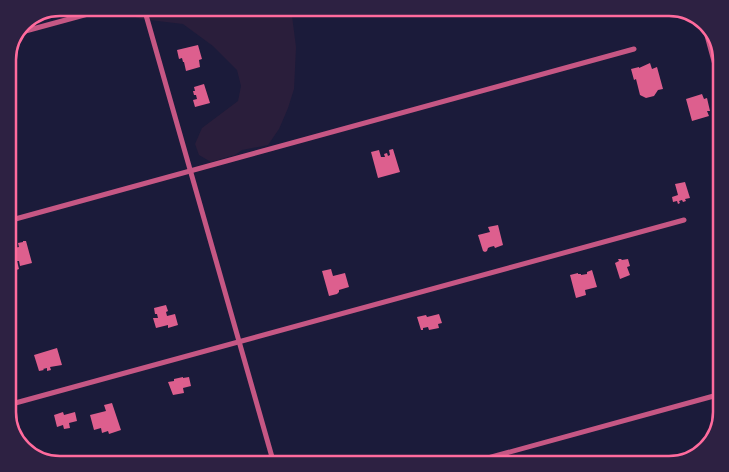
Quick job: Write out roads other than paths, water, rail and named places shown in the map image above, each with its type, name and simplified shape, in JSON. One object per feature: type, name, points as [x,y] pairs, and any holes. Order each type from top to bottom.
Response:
[{"type":"street","points":[[28,30],[81,16]]},
{"type":"street","points":[[146,16],[272,456]]},
{"type":"street","points":[[16,219],[634,49]]},
{"type":"street","points":[[16,403],[684,220]]},
{"type":"street","points":[[495,456],[713,396]]}]
